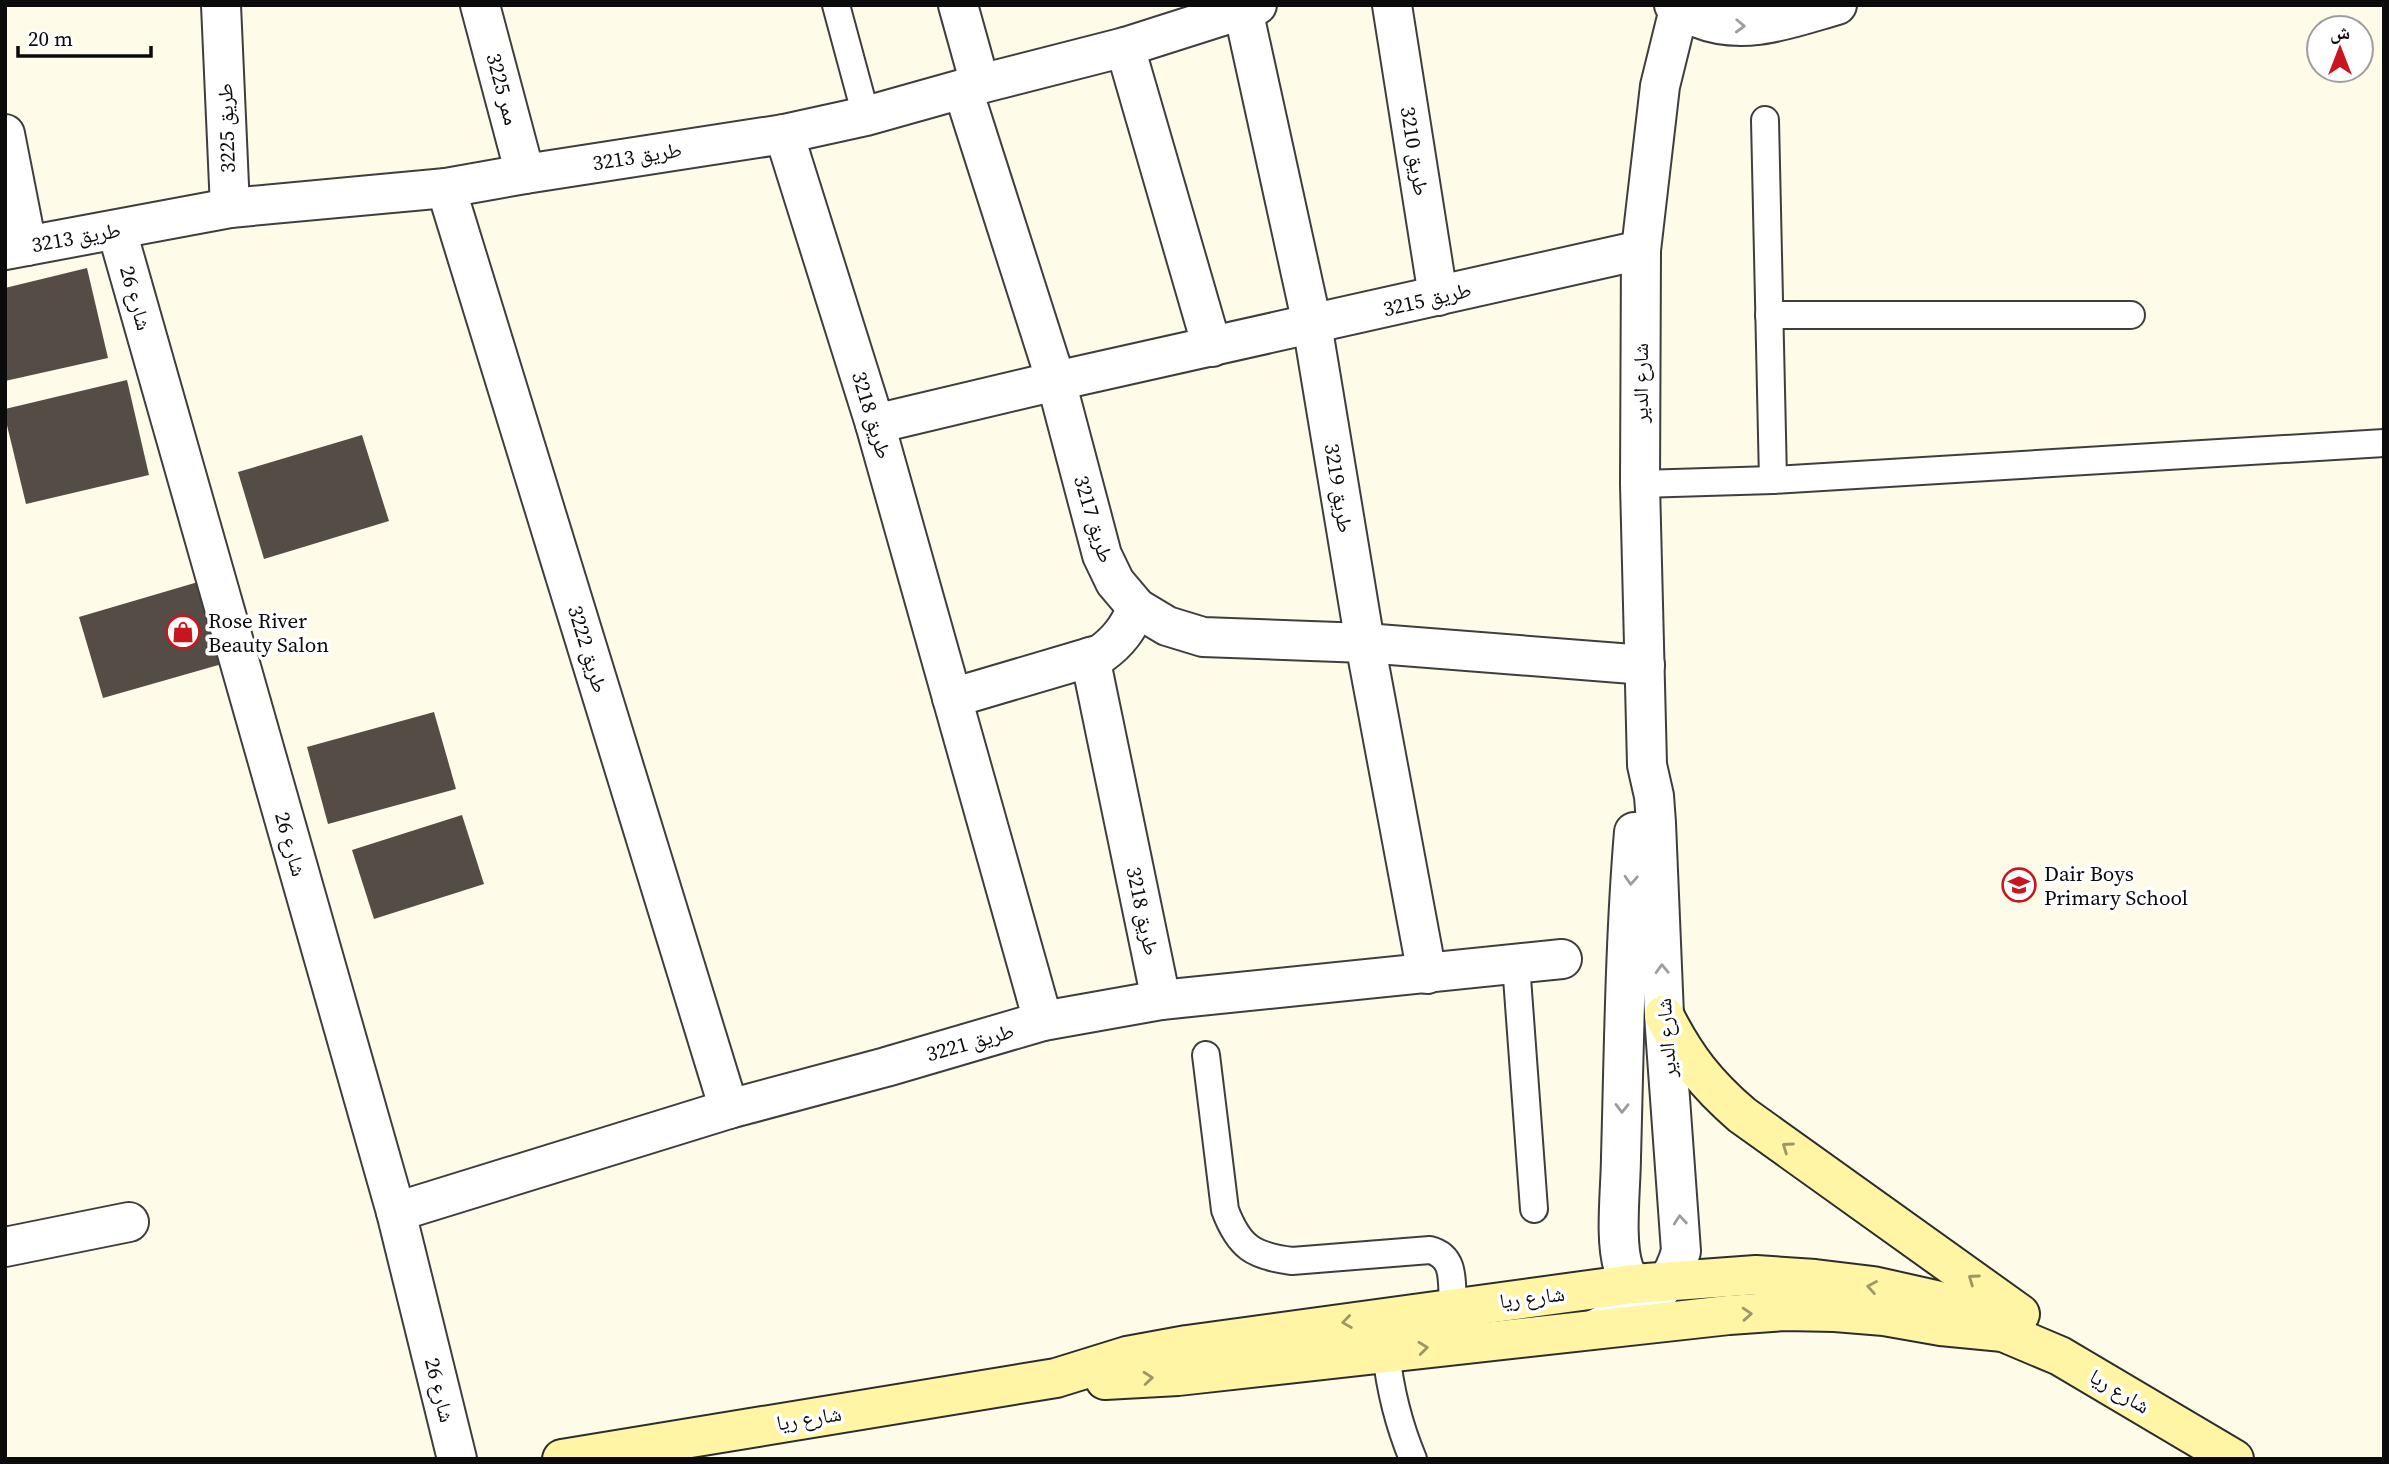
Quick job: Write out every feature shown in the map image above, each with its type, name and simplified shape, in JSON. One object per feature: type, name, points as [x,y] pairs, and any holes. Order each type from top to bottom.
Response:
[{"type":"main road","points":[[1664,1015],[1678,1044],[1696,1070],[1734,1108],[2012,1307],[2060,1356]]},
{"type":"main road","name":"شارع ريا","points":[[562,1459],[1056,1378],[1128,1356],[1187,1345],[1453,1307],[1756,1275],[1873,1286],[1969,1308],[1994,1322],[2003,1332]]},
{"type":"main road","name":"شارع ريا","points":[[1056,1378],[1138,1379],[1691,1319],[1785,1311],[1835,1312],[2003,1332],[2060,1356],[2234,1459]]},
{"type":"street","name":"طريق 3225","points":[[221,5],[230,208]]},
{"type":"street","name":"ممر 3225","points":[[480,5],[526,174]]},
{"type":"street","name":"طريق 3217","points":[[958,5],[972,87],[1056,381],[1102,555],[1115,582],[1137,608],[1167,626],[1203,637],[1365,643],[1645,665]]},
{"type":"street","name":"طريق 3210","points":[[1392,5],[1438,296]]},
{"type":"street","name":"طريق 3213","points":[[16,248],[230,208],[446,188],[784,134],[866,116],[1125,47],[1247,6]]},
{"type":"street","name":"طريق 3219","points":[[1247,6],[1312,324],[1365,643],[1427,974]]},
{"type":"street","points":[[1677,7],[1707,22],[1740,27],[1771,24],[1805,8]]},
{"type":"street","name":"شارع الدير","points":[[1647,765],[1635,821],[1624,1017],[1620,1230],[1624,1268],[1650,1288],[1677,1267],[1682,1239],[1664,1015],[1656,823],[1654,796],[1647,765],[1640,484],[1641,250],[1660,86],[1677,7]]},
{"type":"street","points":[[1125,47],[1212,346]]},
{"type":"street","points":[[5,134],[16,248]]},
{"type":"street","name":"طريق 3218","points":[[784,134],[875,424],[1043,1021]]},
{"type":"street","name":"طريق 3222","points":[[446,188],[729,1109]]},
{"type":"street","name":"شارع 26","points":[[117,230],[396,1212],[457,1459]]},
{"type":"street","name":"طريق 3215","points":[[875,424],[1641,250]]},
{"type":"street","points":[[952,698],[1101,654],[1116,643],[1137,608]]},
{"type":"street","name":"طريق 3218","points":[[1090,657],[1161,1000]]},
{"type":"street","name":"طريق 3221","points":[[396,1212],[729,1109],[886,1068],[1043,1021],[1161,1000],[1562,959]]},
{"type":"street","points":[[5,1247],[129,1222]]},
{"type":"street","points":[[1594,1329],[1650,1288],[1668,1312],[1691,1319]]},
{"type":"lane","points":[[836,5],[866,116]]},
{"type":"lane","points":[[1765,120],[1773,480]]},
{"type":"lane","points":[[1769,316],[2131,315]]},
{"type":"lane","points":[[1640,484],[1773,480],[2384,443]]},
{"type":"lane","points":[[1516,964],[1534,1209]]},
{"type":"lane","points":[[1206,1055],[1225,1210],[1233,1231],[1249,1248],[1269,1258],[1292,1261],[1430,1250],[1438,1252],[1449,1264],[1453,1307]]},
{"type":"lane","points":[[1386,1352],[1391,1392],[1401,1430],[1413,1459]]},
{"type":"building","points":[[87,268],[108,358],[5,381],[5,288]]},
{"type":"building","points":[[127,380],[149,475],[26,504],[5,409]]},
{"type":"building","points":[[362,435],[389,521],[264,559],[238,472]]},
{"type":"building","points":[[198,582],[222,664],[103,698],[79,617]]},
{"type":"building","points":[[434,712],[456,789],[328,824],[307,747]]},
{"type":"building","points":[[462,815],[484,884],[374,919],[352,850]]},
{"type":"place","name":"Rose River Beauty Salon","points":[[183,632]]},
{"type":"place","name":"Dair Boys Primary School","points":[[2019,885]]}]
